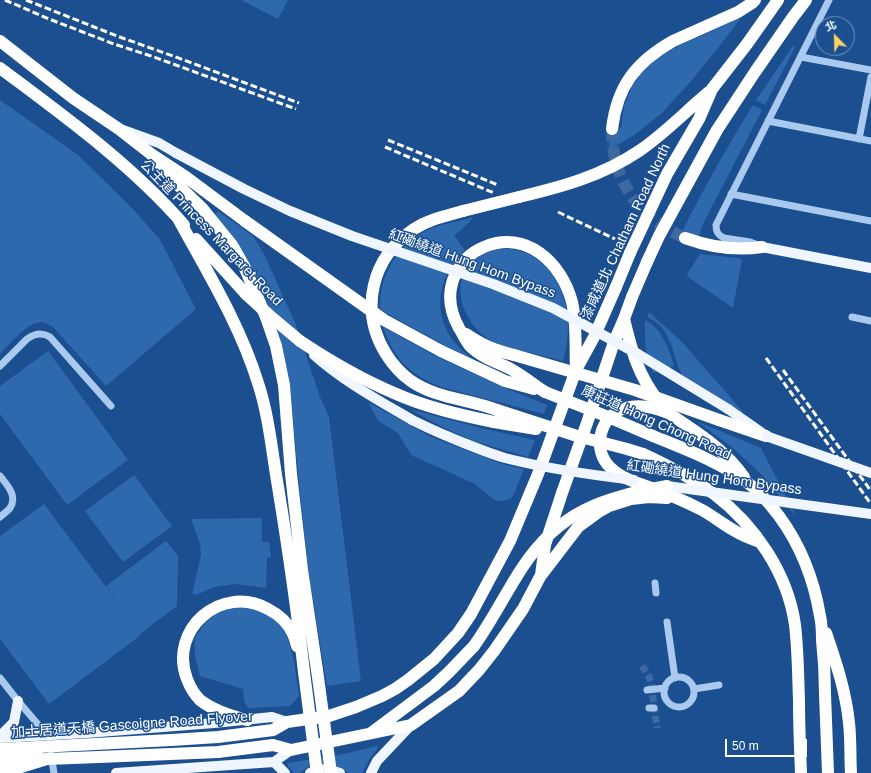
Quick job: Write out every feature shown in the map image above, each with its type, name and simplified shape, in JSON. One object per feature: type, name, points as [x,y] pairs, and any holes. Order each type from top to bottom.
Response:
[{"type":"highway","points":[[612,129],[615,111],[621,94],[630,77],[641,64],[664,46],[738,12],[755,0]]},
{"type":"highway","name":"漆咸道北 Chatham Road North","points":[[555,425],[576,370],[594,337],[630,253],[667,174],[698,119],[712,89],[747,44],[778,0]]},
{"type":"highway","points":[[541,574],[545,545],[614,342],[659,236],[717,130],[755,72],[806,0]]},
{"type":"highway","name":"公主道 Princess Margaret Road","points":[[0,41],[73,98],[119,129],[151,154],[186,177],[384,320],[441,351],[505,381]]},
{"type":"highway","name":"公主道 Princess Margaret Road","points":[[0,68],[106,149],[144,184],[179,220],[246,294],[300,341],[358,376],[395,394],[414,401],[477,418],[577,436]]},
{"type":"highway","points":[[712,89],[639,151],[614,166],[558,188],[439,217],[414,229],[393,248],[378,272],[374,282],[372,295],[372,319],[376,334],[391,362],[411,381],[438,394],[485,406],[577,436],[643,454],[690,478],[715,495],[741,520],[760,542],[770,557],[783,580],[792,608],[795,625],[798,669],[801,773]]},
{"type":"highway","points":[[151,154],[179,186],[202,208],[232,246],[244,266],[274,339],[284,385],[291,474],[302,570],[331,773]]},
{"type":"highway","points":[[179,220],[239,333],[258,383],[264,404],[298,618],[317,773]]},
{"type":"highway","points":[[685,238],[703,244],[721,247],[744,249],[762,247]]},
{"type":"highway","points":[[545,392],[510,369],[471,347],[460,330],[451,309],[451,286],[459,268],[471,254],[479,249],[498,243],[512,242],[526,245],[550,261],[561,276],[572,301],[575,320],[576,370]]},
{"type":"highway","points":[[624,319],[633,354],[643,379],[668,414]]},
{"type":"highway","points":[[460,330],[487,347],[497,351],[635,390],[766,436]]},
{"type":"highway","name":"康莊道 Hong Chong Road","points":[[505,381],[545,392],[696,454],[749,484],[767,502],[788,528],[798,546],[813,584],[820,617],[824,669],[828,773]]},
{"type":"highway","points":[[749,484],[736,466],[700,434],[668,414],[654,409],[637,406],[626,407],[611,416],[604,424],[600,434],[600,449],[602,455],[607,464],[621,476],[683,500],[713,516],[736,532],[747,538],[760,542]]},
{"type":"highway","name":"加士居道天橋 Gascoigne Road Flyover","points":[[0,749],[218,737],[273,730],[287,722],[329,716],[356,707],[395,689],[434,659],[458,633],[471,614],[510,541],[538,474],[555,425]]},
{"type":"highway","points":[[370,734],[438,683],[474,646],[490,623],[525,564],[542,542],[555,530],[579,513],[597,504],[631,493],[668,486]]},
{"type":"highway","points":[[291,750],[411,725],[459,691],[479,670],[524,609],[541,574],[578,527],[600,511],[618,503],[641,497],[683,500]]},
{"type":"highway","points":[[247,720],[217,711],[200,699],[190,687],[185,672],[183,655],[187,637],[194,624],[205,614],[228,602],[242,601],[257,604],[272,611],[285,622],[293,634],[304,672]]},
{"type":"highway","points":[[820,617],[836,664],[844,694],[849,723],[851,773]]},
{"type":"highway","name":"加士居道天橋 Gascoigne Road Flyover","points":[[0,758],[22,756],[47,759],[218,752],[273,745],[291,750]]},
{"type":"highway","points":[[0,769],[21,767],[47,759]]},
{"type":"main road","name":"紅磡繞道 Hung Hom Bypass","points":[[119,129],[159,143],[244,189],[290,211],[352,236],[493,284],[552,308],[638,354],[728,409],[766,436],[871,473]]},
{"type":"main road","points":[[762,247],[871,268]]},
{"type":"main road","name":"紅磡繞道 Hung Hom Bypass","points":[[300,341],[327,366],[369,394],[434,431],[504,458],[586,474],[871,514]]},
{"type":"main road","points":[[0,737],[14,722],[18,701]]},
{"type":"main road","points":[[0,737],[48,735],[272,717],[287,722]]},
{"type":"main road","points":[[371,773],[377,761],[411,725]]},
{"type":"main road","points":[[116,773],[274,762],[291,750]]},
{"type":"main road","points":[[274,762],[285,773]]},
{"type":"main road","points":[[310,773],[317,770],[329,769],[340,773]]},
{"type":"street","points":[[762,247],[750,242],[724,238],[716,230],[716,225],[829,0]]},
{"type":"street","points":[[800,57],[871,70]]},
{"type":"street","points":[[859,139],[871,77]]},
{"type":"street","points":[[768,121],[871,141]]},
{"type":"street","points":[[731,194],[871,221]]},
{"type":"street","points":[[852,317],[871,321]]},
{"type":"street","points":[[0,366],[32,335],[45,334],[111,406]]},
{"type":"street","points":[[0,476],[12,492],[14,500],[10,509],[0,517]]},
{"type":"street","points":[[655,583],[656,593]]},
{"type":"street","points":[[667,622],[675,678]]},
{"type":"street","points":[[0,678],[48,735],[54,773]]},
{"type":"street","points":[[675,678],[685,678],[692,684],[694,694],[690,702],[686,705],[676,706],[665,697],[665,688],[671,680],[675,678]]},
{"type":"street","points":[[694,689],[719,685]]},
{"type":"street","points":[[647,690],[665,688]]},
{"type":"shaded area","points":[[241,0],[288,0],[278,19]]},
{"type":"shaded area","points":[[738,18],[740,19],[725,39],[692,80],[662,113],[633,136],[609,150],[609,132],[621,128],[624,106],[632,87],[643,70],[661,55]]},
{"type":"shaded area","points":[[793,46],[795,47],[765,105],[756,100]]},
{"type":"shaded area","points":[[0,100],[78,155],[129,205],[159,238],[196,309],[106,386],[53,327],[44,322],[35,323],[24,330],[0,354]]},
{"type":"shaded area","points":[[753,105],[762,110],[703,224],[698,239],[681,234],[716,168]]},
{"type":"shaded area","points":[[218,211],[253,236],[264,254],[296,325],[320,397],[329,417],[361,681],[327,686],[308,569],[290,384],[282,345],[268,303],[247,258],[215,214]]},
{"type":"shaded area","points":[[474,217],[454,235],[465,250],[456,259],[449,270],[441,292],[440,304],[446,327],[452,339],[471,358],[444,345],[380,309],[380,295],[389,268],[407,244],[423,232],[432,228]]},
{"type":"shaded area","points":[[499,249],[515,250],[529,254],[541,262],[558,284],[564,298],[568,327],[567,344],[563,361],[495,343],[483,335],[468,318],[461,297],[463,275],[469,265],[476,259]]},
{"type":"shaded area","points":[[700,254],[738,258],[742,260],[733,308],[688,277],[687,274]]},
{"type":"shaded area","points":[[649,312],[682,342],[744,413],[682,375],[665,332],[659,324],[647,317]]},
{"type":"shaded area","points":[[645,320],[656,328],[664,340],[670,352],[674,366],[653,373],[645,342]]},
{"type":"shaded area","points":[[383,327],[437,357],[547,405],[544,414],[441,387],[420,377],[411,371],[398,357],[387,338]]},
{"type":"shaded area","points":[[48,351],[128,460],[67,505],[0,414],[0,386]]},
{"type":"shaded area","points":[[368,402],[431,437],[502,464],[524,469],[514,494],[507,500],[497,501],[475,484],[411,455],[398,433],[378,421]]},
{"type":"shaded area","points":[[409,409],[485,429],[535,440],[528,457],[480,443],[444,428]]},
{"type":"shaded area","points":[[696,421],[761,448],[797,518],[765,478],[732,447]]},
{"type":"shaded area","points":[[134,475],[172,526],[123,562],[85,511]]},
{"type":"shaded area","points":[[44,504],[136,627],[106,586],[166,541],[178,556],[177,606],[49,704],[0,639],[0,536]]},
{"type":"shaded area","points":[[262,518],[262,542],[269,542],[271,557],[267,558],[266,588],[234,584],[214,587],[196,595],[192,594],[201,555],[200,544],[191,519]]},
{"type":"shaded area","points":[[245,605],[274,616],[285,632],[294,662],[299,696],[290,706],[248,708],[244,701],[243,689],[200,676],[195,653],[196,635],[205,623],[215,614],[232,607]]},
{"type":"shaded area","points":[[377,746],[378,748],[370,758],[362,773],[349,773],[333,765],[318,764],[309,767],[300,773],[294,773],[287,765],[288,763],[343,754]]},
{"type":"tunnel","points":[[612,129],[613,148],[617,165],[623,181],[631,195],[641,208],[654,220],[668,230],[685,238]]},
{"type":"tunnel","points":[[642,666],[651,683],[657,728]]},
{"type":"railway","points":[[5,0],[114,44],[154,57],[296,109]]},
{"type":"railway","points":[[26,0],[117,36],[299,103]]},
{"type":"railway","points":[[388,140],[498,185]]},
{"type":"railway","points":[[385,147],[494,193]]},
{"type":"railway","points":[[558,212],[615,239]]},
{"type":"railway","points":[[766,358],[871,504]]},
{"type":"railway","points":[[783,370],[871,491]]}]
